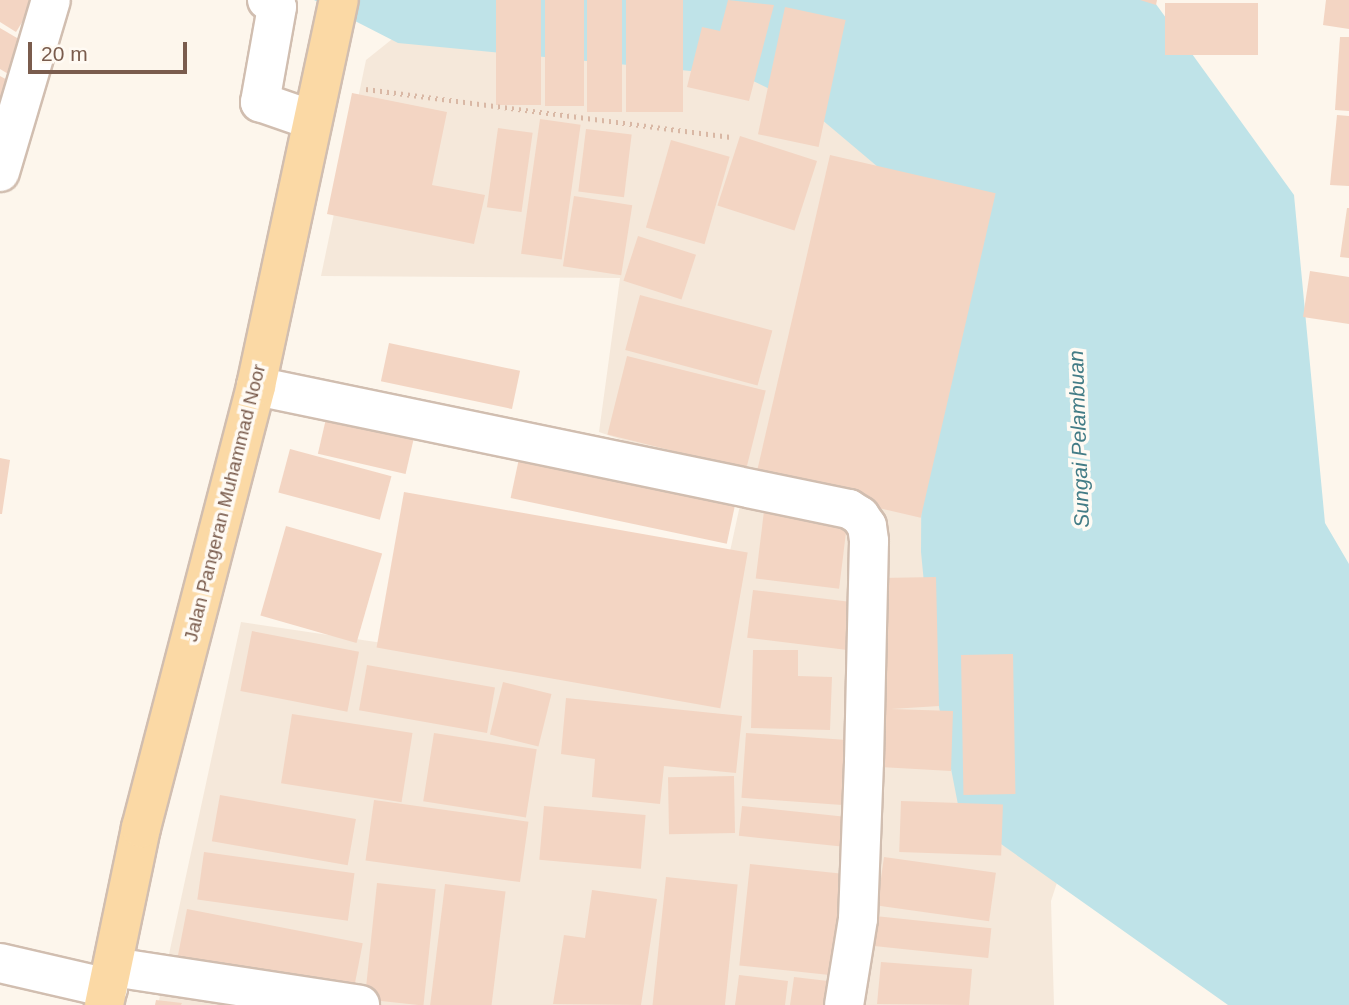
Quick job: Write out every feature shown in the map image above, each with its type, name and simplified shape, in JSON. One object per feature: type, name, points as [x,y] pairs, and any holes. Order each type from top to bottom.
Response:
[{"type":"main road","name":"Jalan Pangeran Muhammad Noor","points":[[108,987],[141,828],[256,386],[339,0]]},
{"type":"street","points":[[0,172],[51,0]]},
{"type":"street","points":[[267,0],[277,7],[260,102],[312,120]]},
{"type":"street","points":[[256,386],[849,509],[860,516],[867,526],[869,541],[864,762],[858,919],[844,1005]]},
{"type":"street","points":[[0,963],[108,987],[360,1005]]},
{"type":"path","points":[[321,82],[733,137]]},
{"type":"shaded area","points":[[441,0],[831,0],[974,173],[1066,855],[1051,901],[1054,1005],[158,1005],[241,622],[700,690],[745,482],[599,432],[620,278],[321,276],[366,60]]},
{"type":"water","name":"Sungai Pelambuan","points":[[314,0],[1153,0],[1294,195],[1325,523],[1349,564],[1349,1005],[1228,1005],[960,815],[933,676],[921,552],[923,205],[808,108],[743,76],[398,43]]},
{"type":"building","points":[[0,0],[36,0],[16,32],[0,22]]},
{"type":"building","points":[[496,0],[541,0],[541,105],[496,105]]},
{"type":"building","points":[[545,0],[584,0],[584,106],[545,106]]},
{"type":"building","points":[[587,0],[622,0],[622,112],[587,112]]},
{"type":"building","points":[[626,0],[683,0],[683,112],[626,112]]},
{"type":"building","points":[[728,0],[774,5],[749,101],[687,87],[702,27],[720,31]]},
{"type":"building","points":[[1140,0],[1157,0],[1156,5]]},
{"type":"building","points":[[1326,0],[1349,0],[1349,29],[1323,25]]},
{"type":"building","points":[[1165,3],[1258,3],[1258,55],[1165,55]]},
{"type":"building","points":[[785,7],[846,20],[819,147],[758,134]]},
{"type":"building","points":[[0,28],[29,45],[10,75],[0,69]]},
{"type":"building","points":[[1340,37],[1349,37],[1349,111],[1335,110]]},
{"type":"building","points":[[0,76],[22,88],[0,128]]},
{"type":"building","points":[[352,93],[447,112],[432,185],[485,195],[474,244],[327,214]]},
{"type":"building","points":[[1337,115],[1349,116],[1349,186],[1330,185]]},
{"type":"building","points":[[540,119],[581,125],[562,259],[521,254]]},
{"type":"building","points":[[498,128],[533,133],[522,212],[487,207]]},
{"type":"building","points":[[586,129],[632,135],[624,197],[578,192]]},
{"type":"building","points":[[740,136],[817,161],[794,230],[717,205]]},
{"type":"building","points":[[671,140],[730,157],[705,244],[646,227]]},
{"type":"building","points":[[830,155],[996,193],[921,518],[755,479]]},
{"type":"building","points":[[574,196],[632,205],[621,275],[563,266]]},
{"type":"building","points":[[1349,208],[1349,258],[1340,257]]},
{"type":"building","points":[[638,236],[696,255],[681,300],[623,281]]},
{"type":"building","points":[[1310,271],[1349,277],[1349,324],[1303,317]]},
{"type":"building","points":[[640,295],[772,330],[758,386],[625,350]]},
{"type":"building","points":[[389,343],[520,371],[512,409],[381,381]]},
{"type":"building","points":[[627,356],[766,391],[746,469],[607,435]]},
{"type":"building","points":[[328,410],[416,430],[406,474],[318,454]]},
{"type":"building","points":[[290,449],[391,476],[380,520],[278,492]]},
{"type":"building","points":[[521,449],[737,495],[727,544],[511,498]]},
{"type":"building","points":[[0,458],[10,460],[2,514],[0,514]]},
{"type":"building","points":[[404,492],[748,553],[720,708],[377,648]]},
{"type":"building","points":[[764,511],[847,521],[839,589],[756,578]]},
{"type":"building","points":[[286,526],[382,554],[356,643],[260,615]]},
{"type":"building","points":[[936,577],[939,706],[891,709],[953,711],[951,771],[880,767],[881,578]]},
{"type":"building","points":[[753,590],[855,603],[849,650],[747,638]]},
{"type":"building","points":[[252,631],[359,652],[347,712],[240,691]]},
{"type":"building","points":[[753,650],[798,650],[798,676],[832,677],[830,730],[751,728]]},
{"type":"building","points":[[1013,654],[1015,794],[963,795],[961,655]]},
{"type":"building","points":[[367,665],[495,688],[487,733],[359,710]]},
{"type":"building","points":[[503,682],[552,694],[538,746],[490,734]]},
{"type":"building","points":[[566,698],[742,716],[736,773],[664,766],[660,804],[592,797],[595,759],[561,754]]},
{"type":"building","points":[[292,714],[412,733],[402,802],[281,783]]},
{"type":"building","points":[[434,733],[537,749],[526,817],[423,801]]},
{"type":"building","points":[[746,733],[854,741],[849,805],[741,798]]},
{"type":"building","points":[[734,776],[735,833],[669,834],[668,777]]},
{"type":"building","points":[[220,795],[356,819],[348,865],[212,841]]},
{"type":"building","points":[[374,800],[528,822],[520,882],[366,860]]},
{"type":"building","points":[[901,801],[1003,805],[1001,856],[899,852]]},
{"type":"building","points":[[544,806],[646,815],[641,869],[539,860]]},
{"type":"building","points":[[742,806],[849,817],[846,847],[739,836]]},
{"type":"building","points":[[204,852],[355,873],[348,921],[197,900]]},
{"type":"building","points":[[884,857],[996,873],[989,921],[877,906]]},
{"type":"building","points":[[750,864],[849,874],[839,976],[739,965]]},
{"type":"building","points":[[666,877],[738,885],[725,1005],[653,1005]]},
{"type":"building","points":[[377,883],[436,889],[424,1005],[365,999]]},
{"type":"building","points":[[445,884],[506,891],[492,1005],[430,1005]]},
{"type":"building","points":[[592,890],[657,899],[641,1005],[553,1004],[564,935],[585,938]]},
{"type":"building","points":[[187,909],[363,943],[352,998],[176,964]]},
{"type":"building","points":[[875,916],[991,928],[988,958],[872,946]]},
{"type":"building","points":[[881,962],[972,969],[969,1005],[877,1004]]},
{"type":"building","points":[[739,975],[788,981],[785,1005],[735,1005]]},
{"type":"building","points":[[794,977],[845,983],[842,1005],[790,1005]]},
{"type":"building","points":[[156,1000],[182,1003],[155,1005]]}]
